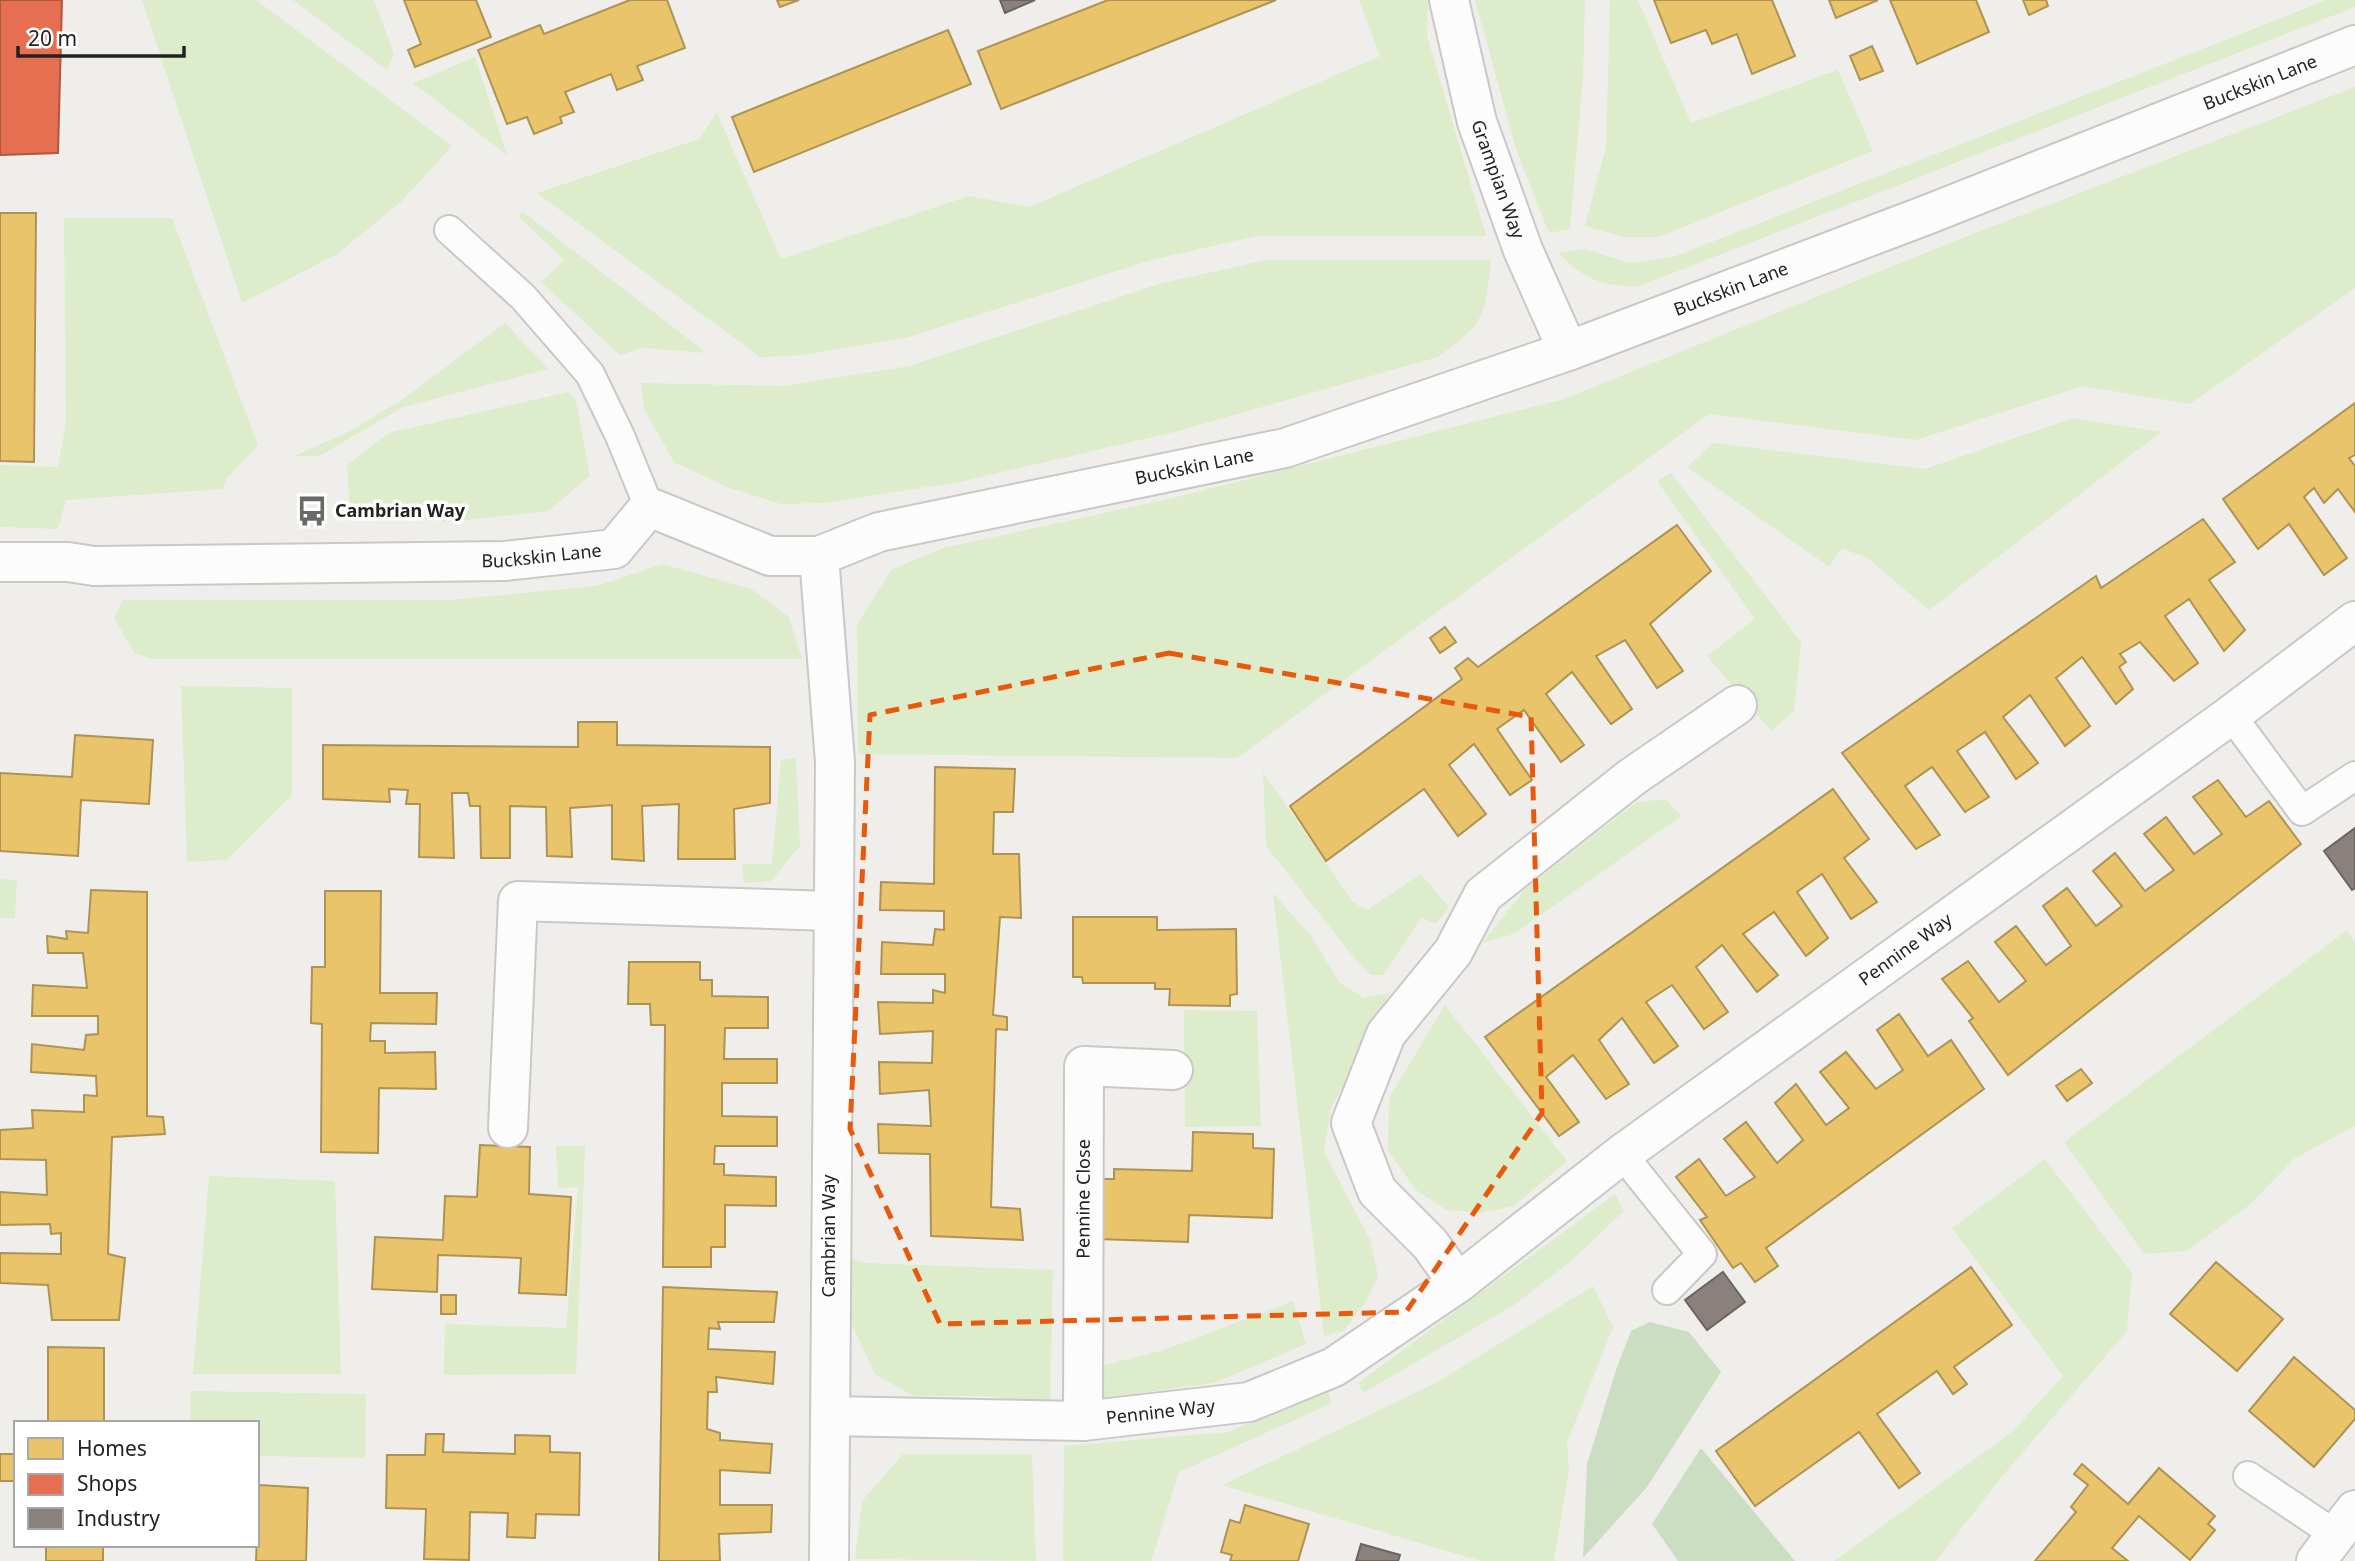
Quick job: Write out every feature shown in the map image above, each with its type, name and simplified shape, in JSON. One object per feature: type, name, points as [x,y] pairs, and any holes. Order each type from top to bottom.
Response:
[{"type":"street","name":"Grampian Way","points":[[1450,0],[1477,122],[1523,250],[1568,351]]},
{"type":"street","name":"Buckskin Lane","points":[[0,562],[68,562],[94,566],[505,561],[614,550],[649,507],[770,556],[819,555],[879,533],[1285,447],[1568,351],[1929,215],[2355,45]]},
{"type":"street","name":"Cambrian Way","points":[[819,555],[835,762],[831,911],[829,1561]]},
{"type":"street","name":"Pennine Way","points":[[830,1416],[1083,1421],[1249,1402],[1334,1367],[1458,1283],[1622,1154],[2231,715],[2355,621]]},
{"type":"street","points":[[1458,1283],[1430,1244],[1377,1191],[1351,1123],[1385,1034],[1453,952],[1483,895],[1632,777],[1737,705]]},
{"type":"street","points":[[508,1128],[518,901],[831,911]]},
{"type":"street","name":"Pennine Close","points":[[1083,1421],[1084,1066],[1173,1070]]},
{"type":"lane","points":[[449,230],[523,298],[590,374],[621,436],[649,507]]},
{"type":"lane","points":[[2231,715],[2302,811],[2355,776]]},
{"type":"lane","points":[[1622,1154],[1702,1255],[1667,1290]]},
{"type":"lane","points":[[2248,1476],[2336,1535]]},
{"type":"highlighted area","points":[[1169,653],[1531,717],[1542,1113],[1406,1312],[940,1324],[850,1129],[870,715]]},
{"type":"green space","points":[[142,0],[256,0],[452,146],[401,202],[337,254],[242,303]]},
{"type":"green space","points":[[293,0],[374,0],[394,54],[387,70]]},
{"type":"green space","points":[[1359,0],[1428,0],[1427,36],[1486,236],[1256,236],[1151,260],[909,337],[803,355],[760,357],[537,193],[699,139],[717,113],[781,259],[969,196],[1029,207],[1380,56]]},
{"type":"green space","points":[[1475,0],[1585,0],[1583,77],[1570,229],[1549,233],[1517,152]]},
{"type":"green space","points":[[1610,0],[1638,0],[1691,123],[1838,70],[1873,151],[1659,237],[1624,237],[1585,226],[1606,147]]},
{"type":"green space","points":[[2327,0],[2355,0],[2355,7],[1637,287],[1593,279],[1558,253],[1585,249],[1629,263],[1673,257]]},
{"type":"green space","points":[[475,57],[507,155],[413,83]]},
{"type":"green space","points":[[2355,87],[2355,288],[2190,404],[2083,386],[1916,440],[1709,414],[1237,758],[858,754],[857,625],[891,570],[943,548],[1173,498],[1561,400],[1960,239]]},
{"type":"green space","points":[[523,212],[707,353],[642,348],[620,355],[541,282],[564,260],[518,216]]},
{"type":"green space","points":[[64,218],[172,218],[258,445],[227,478],[223,489],[66,500],[58,529],[0,527],[0,465],[58,467],[66,421]]},
{"type":"green space","points":[[1267,260],[1491,260],[1487,294],[1480,317],[1465,336],[1438,357],[1174,432],[959,482],[825,503],[781,504],[729,488],[674,462],[644,409],[641,383],[785,386],[909,366],[1159,284]]},
{"type":"green space","points":[[505,323],[548,369],[403,407],[319,456],[294,456],[348,432],[403,399]]},
{"type":"green space","points":[[568,392],[576,401],[590,476],[548,511],[450,522],[350,510],[347,465],[389,433]]},
{"type":"green space","points":[[2073,418],[2161,432],[1929,610],[1869,559],[1842,548],[1829,567],[1687,467],[1713,443],[1925,469]]},
{"type":"green space","points":[[1671,473],[1801,642],[1794,711],[1771,731],[1707,656],[1755,619],[1657,481]]},
{"type":"green space","points":[[662,564],[751,589],[789,617],[802,659],[155,659],[135,654],[114,618],[123,600],[451,600],[596,586]]},
{"type":"green space","points":[[181,686],[292,688],[292,795],[227,860],[187,862]]},
{"type":"green space","points":[[796,758],[800,846],[771,881],[744,883],[742,864],[772,864],[781,760]]},
{"type":"green space","points":[[1263,772],[1353,902],[1367,910],[1421,874],[1449,907],[1436,924],[1421,918],[1383,975],[1371,975],[1350,953],[1266,846]]},
{"type":"green space","points":[[1666,799],[1681,816],[1514,934],[1482,943],[1526,888],[1637,802]]},
{"type":"green space","points":[[0,879],[17,880],[15,918],[0,918]]},
{"type":"green space","points":[[1273,893],[1311,936],[1340,983],[1364,998],[1390,993],[1331,1108],[1324,1152],[1370,1240],[1378,1276],[1366,1301],[1344,1331],[1324,1336]]},
{"type":"green space","points":[[2347,930],[2355,942],[2355,1126],[2294,1159],[2248,1206],[2187,1251],[2144,1254],[2064,1142]]},
{"type":"green space","points":[[1445,1005],[1567,1161],[1514,1206],[1481,1213],[1447,1210],[1416,1190],[1388,1151],[1389,1098]]},
{"type":"green space","points":[[1184,1010],[1257,1011],[1261,1126],[1185,1127]]},
{"type":"green space","points":[[556,1146],[585,1146],[576,1374],[444,1375],[445,1324],[566,1328],[578,1187],[558,1188]]},
{"type":"green space","points":[[2045,1159],[2132,1273],[2127,1331],[1999,1480],[1936,1561],[1834,1561],[2012,1432],[2063,1376],[1952,1228]]},
{"type":"green space","points":[[209,1176],[335,1181],[341,1374],[193,1374]]},
{"type":"green space","points":[[1615,1194],[1624,1211],[1570,1262],[1514,1305],[1363,1393],[1358,1383]]},
{"type":"green space","points":[[852,1259],[866,1263],[1053,1270],[1050,1403],[985,1396],[913,1396],[875,1374],[851,1323]]},
{"type":"green space","points":[[1593,1286],[1613,1327],[1567,1443],[1569,1470],[1554,1561],[1481,1561],[1222,1485],[1434,1384]]},
{"type":"green space","points":[[1293,1301],[1306,1344],[1214,1383],[1104,1398],[1100,1366],[1164,1350]]},
{"type":"green space","points":[[1650,1322],[1689,1332],[1721,1372],[1647,1487],[1583,1558],[1587,1464],[1631,1331]]},
{"type":"green space","points":[[1327,1389],[1332,1403],[1179,1472],[1151,1561],[1063,1561],[1064,1446],[1228,1432]]},
{"type":"green space","points":[[191,1391],[366,1394],[365,1458],[259,1456],[259,1421],[190,1421]]},
{"type":"green space","points":[[1701,1448],[1795,1561],[1678,1561],[1652,1524]]},
{"type":"green space","points":[[903,1454],[1032,1454],[1036,1561],[855,1559],[862,1501]]},
{"type":"building: Homes","points":[[404,0],[476,0],[491,37],[415,67],[408,50],[421,44]]},
{"type":"building: Homes","points":[[630,0],[667,0],[685,48],[637,66],[643,80],[617,90],[611,74],[565,92],[574,112],[560,117],[562,123],[534,134],[527,117],[507,124],[478,50],[540,25],[544,34]]},
{"type":"building: Homes","points":[[777,0],[799,0],[780,7]]},
{"type":"building: Homes","points":[[1108,0],[1276,0],[1001,109],[978,51]]},
{"type":"building: Homes","points":[[1654,0],[1772,0],[1795,56],[1752,74],[1737,34],[1712,44],[1706,30],[1671,43]]},
{"type":"building: Homes","points":[[1829,0],[1878,0],[1836,18]]},
{"type":"building: Homes","points":[[1890,0],[1976,0],[1989,32],[1917,64]]},
{"type":"building: Homes","points":[[2023,0],[2046,0],[2048,6],[2029,15]]},
{"type":"building: Homes","points":[[948,30],[971,84],[754,172],[732,117]]},
{"type":"building: Homes","points":[[1872,46],[1883,71],[1860,80],[1850,56]]},
{"type":"building: Homes","points":[[0,213],[36,213],[34,462],[0,461]]},
{"type":"building: Homes","points":[[2355,403],[2355,455],[2349,458],[2355,466],[2355,512],[2338,489],[2324,503],[2314,488],[2304,497],[2347,558],[2324,575],[2289,524],[2258,549],[2223,499]]},
{"type":"building: Homes","points":[[2203,519],[2235,562],[2209,580],[2245,630],[2224,651],[2189,599],[2165,616],[2198,663],[2174,681],[2140,642],[2120,654],[2126,662],[2119,667],[2133,689],[2116,704],[2082,657],[2056,678],[2090,726],[2065,746],[2030,695],[2003,717],[2038,763],[2016,779],[1985,732],[1957,751],[1989,797],[1965,812],[1932,767],[1905,786],[1940,835],[1916,849],[1842,753],[2096,576],[2101,588]]},
{"type":"building: Homes","points":[[1677,525],[1711,571],[1650,624],[1683,671],[1657,688],[1625,640],[1596,656],[1632,709],[1611,724],[1572,672],[1546,694],[1584,745],[1561,762],[1524,710],[1497,729],[1532,780],[1510,795],[1474,744],[1449,765],[1486,814],[1458,836],[1424,789],[1326,861],[1290,806],[1462,679],[1455,668],[1468,658],[1478,667]]},
{"type":"building: Homes","points":[[1445,627],[1456,642],[1440,653],[1430,638]]},
{"type":"building: Homes","points":[[578,722],[617,722],[617,745],[770,747],[770,803],[734,809],[735,859],[678,859],[679,804],[642,806],[644,861],[612,859],[612,805],[570,808],[572,857],[547,856],[546,807],[510,806],[510,858],[481,858],[480,806],[470,806],[468,793],[452,793],[454,858],[419,857],[420,804],[406,804],[408,790],[389,789],[390,802],[323,799],[323,745],[578,747]]},
{"type":"building: Homes","points":[[75,735],[153,740],[149,804],[81,800],[78,856],[0,851],[0,773],[72,777]]},
{"type":"building: Homes","points":[[935,767],[1015,769],[1013,812],[994,812],[993,854],[1019,854],[1021,918],[1000,917],[993,1015],[1007,1017],[1007,1030],[996,1029],[991,1207],[1020,1209],[1023,1240],[931,1236],[930,1154],[879,1153],[878,1124],[931,1126],[929,1090],[880,1094],[879,1062],[932,1063],[933,1031],[880,1034],[878,1002],[933,1003],[933,990],[945,993],[945,974],[881,974],[882,942],[933,945],[935,929],[944,930],[944,911],[880,910],[881,882],[934,884]]},
{"type":"building: Homes","points":[[2218,780],[2246,817],[2269,801],[2301,844],[2008,1075],[1969,1021],[1973,1018],[1942,979],[1968,961],[1999,1002],[2026,981],[1995,942],[2016,926],[2046,965],[2071,946],[2043,906],[2067,888],[2096,926],[2122,906],[2093,871],[2115,853],[2145,891],[2174,870],[2144,834],[2166,817],[2194,854],[2222,834],[2193,797]]},
{"type":"building: Homes","points":[[1833,789],[1869,839],[1844,858],[1877,902],[1851,919],[1822,874],[1797,892],[1828,938],[1806,956],[1774,912],[1743,934],[1778,975],[1757,992],[1722,945],[1696,967],[1728,1012],[1704,1029],[1672,985],[1646,1002],[1678,1046],[1654,1063],[1622,1018],[1599,1040],[1629,1084],[1606,1099],[1573,1055],[1546,1077],[1579,1122],[1559,1136],[1485,1037]]},
{"type":"building: Homes","points":[[91,890],[147,892],[147,1116],[163,1117],[165,1134],[112,1137],[108,1254],[125,1258],[119,1320],[52,1320],[48,1285],[0,1283],[0,1253],[61,1254],[61,1233],[51,1234],[50,1224],[0,1225],[0,1192],[47,1195],[46,1160],[0,1159],[0,1130],[33,1128],[32,1110],[84,1112],[84,1095],[97,1096],[96,1076],[31,1072],[32,1044],[84,1050],[86,1035],[98,1034],[98,1016],[32,1016],[33,985],[87,988],[83,953],[48,953],[47,936],[67,939],[66,931],[88,933]]},
{"type":"building: Homes","points":[[325,891],[381,891],[380,993],[437,993],[436,1024],[371,1023],[370,1041],[385,1041],[385,1053],[435,1052],[436,1089],[379,1088],[378,1153],[321,1152],[322,1024],[311,1023],[312,967],[325,967]]},
{"type":"building: Homes","points":[[1073,917],[1157,917],[1157,930],[1236,929],[1237,994],[1230,995],[1230,1006],[1169,1005],[1170,989],[1155,989],[1155,983],[1083,983],[1082,977],[1073,977]]},
{"type":"building: Homes","points":[[629,962],[700,962],[700,980],[712,980],[712,996],[768,997],[768,1028],[725,1028],[724,1059],[777,1059],[777,1083],[722,1083],[722,1116],[777,1117],[777,1146],[715,1146],[714,1164],[724,1164],[724,1175],[776,1177],[776,1206],[725,1205],[725,1247],[711,1247],[711,1267],[663,1267],[665,1025],[651,1025],[650,1004],[628,1004]]},
{"type":"building: Homes","points":[[1899,1014],[1928,1056],[1951,1040],[1984,1089],[1766,1248],[1778,1266],[1755,1282],[1741,1263],[1733,1268],[1700,1220],[1707,1217],[1676,1177],[1699,1159],[1726,1196],[1755,1177],[1724,1139],[1746,1122],[1777,1163],[1803,1140],[1775,1103],[1796,1084],[1826,1125],[1849,1108],[1820,1072],[1846,1052],[1876,1089],[1903,1070],[1877,1030]]},
{"type":"building: Homes","points":[[2081,1069],[2092,1083],[2067,1101],[2056,1086]]},
{"type":"building: Homes","points":[[1193,1132],[1253,1134],[1253,1148],[1274,1149],[1272,1218],[1189,1215],[1188,1242],[1097,1239],[1099,1179],[1114,1179],[1114,1169],[1192,1171]]},
{"type":"building: Homes","points":[[480,1145],[530,1147],[529,1194],[571,1197],[566,1295],[519,1293],[521,1258],[438,1255],[437,1292],[372,1289],[375,1237],[443,1240],[445,1196],[477,1197]]},
{"type":"building: Homes","points":[[2216,1262],[2283,1319],[2237,1371],[2170,1314]]},
{"type":"building: Homes","points":[[1971,1267],[2012,1325],[1954,1367],[1967,1384],[1953,1394],[1937,1371],[1877,1414],[1920,1473],[1899,1488],[1859,1432],[1755,1506],[1716,1451]]},
{"type":"building: Homes","points":[[663,1287],[777,1292],[774,1322],[718,1322],[720,1329],[709,1328],[708,1349],[775,1352],[773,1384],[716,1377],[717,1392],[708,1392],[707,1429],[720,1433],[720,1440],[772,1444],[770,1473],[720,1470],[720,1505],[772,1505],[771,1532],[719,1534],[720,1561],[659,1561]]},
{"type":"building: Homes","points":[[441,1295],[456,1295],[456,1314],[441,1314]]},
{"type":"building: Homes","points":[[48,1347],[104,1348],[104,1421],[48,1421]]},
{"type":"building: Homes","points":[[2294,1357],[2355,1410],[2355,1419],[2314,1467],[2249,1411]]},
{"type":"building: Homes","points":[[426,1434],[444,1434],[443,1452],[515,1454],[515,1435],[550,1436],[550,1452],[580,1453],[579,1515],[536,1514],[535,1538],[507,1537],[508,1513],[470,1512],[469,1560],[424,1559],[426,1509],[386,1508],[387,1455],[425,1455]]},
{"type":"building: Homes","points":[[0,1454],[14,1454],[14,1481],[0,1481]]},
{"type":"building: Homes","points":[[2082,1464],[2128,1504],[2159,1468],[2215,1516],[2208,1524],[2215,1530],[2190,1560],[2139,1516],[2112,1548],[2128,1561],[2035,1561],[2076,1512],[2071,1507],[2088,1485],[2074,1474]]},
{"type":"building: Homes","points":[[259,1485],[308,1488],[306,1561],[256,1561],[257,1547],[259,1547]]},
{"type":"building: Homes","points":[[1245,1505],[1309,1524],[1298,1561],[1230,1561],[1232,1555],[1221,1552],[1230,1520],[1240,1523]]},
{"type":"building: Homes","points":[[46,1547],[103,1547],[103,1561],[46,1561]]},
{"type":"building: Shops","points":[[0,0],[62,0],[58,153],[0,155]]},
{"type":"building: Industry","points":[[1000,0],[1035,0],[1005,13]]},
{"type":"building: Industry","points":[[2355,828],[2355,888],[2352,890],[2324,851]]},
{"type":"building: Industry","points":[[1723,1272],[1745,1302],[1707,1330],[1685,1300]]},
{"type":"building: Industry","points":[[1361,1544],[1400,1555],[1398,1561],[1356,1561]]},
{"type":"place","name":"Cambrian Way","points":[[312,511]]}]
